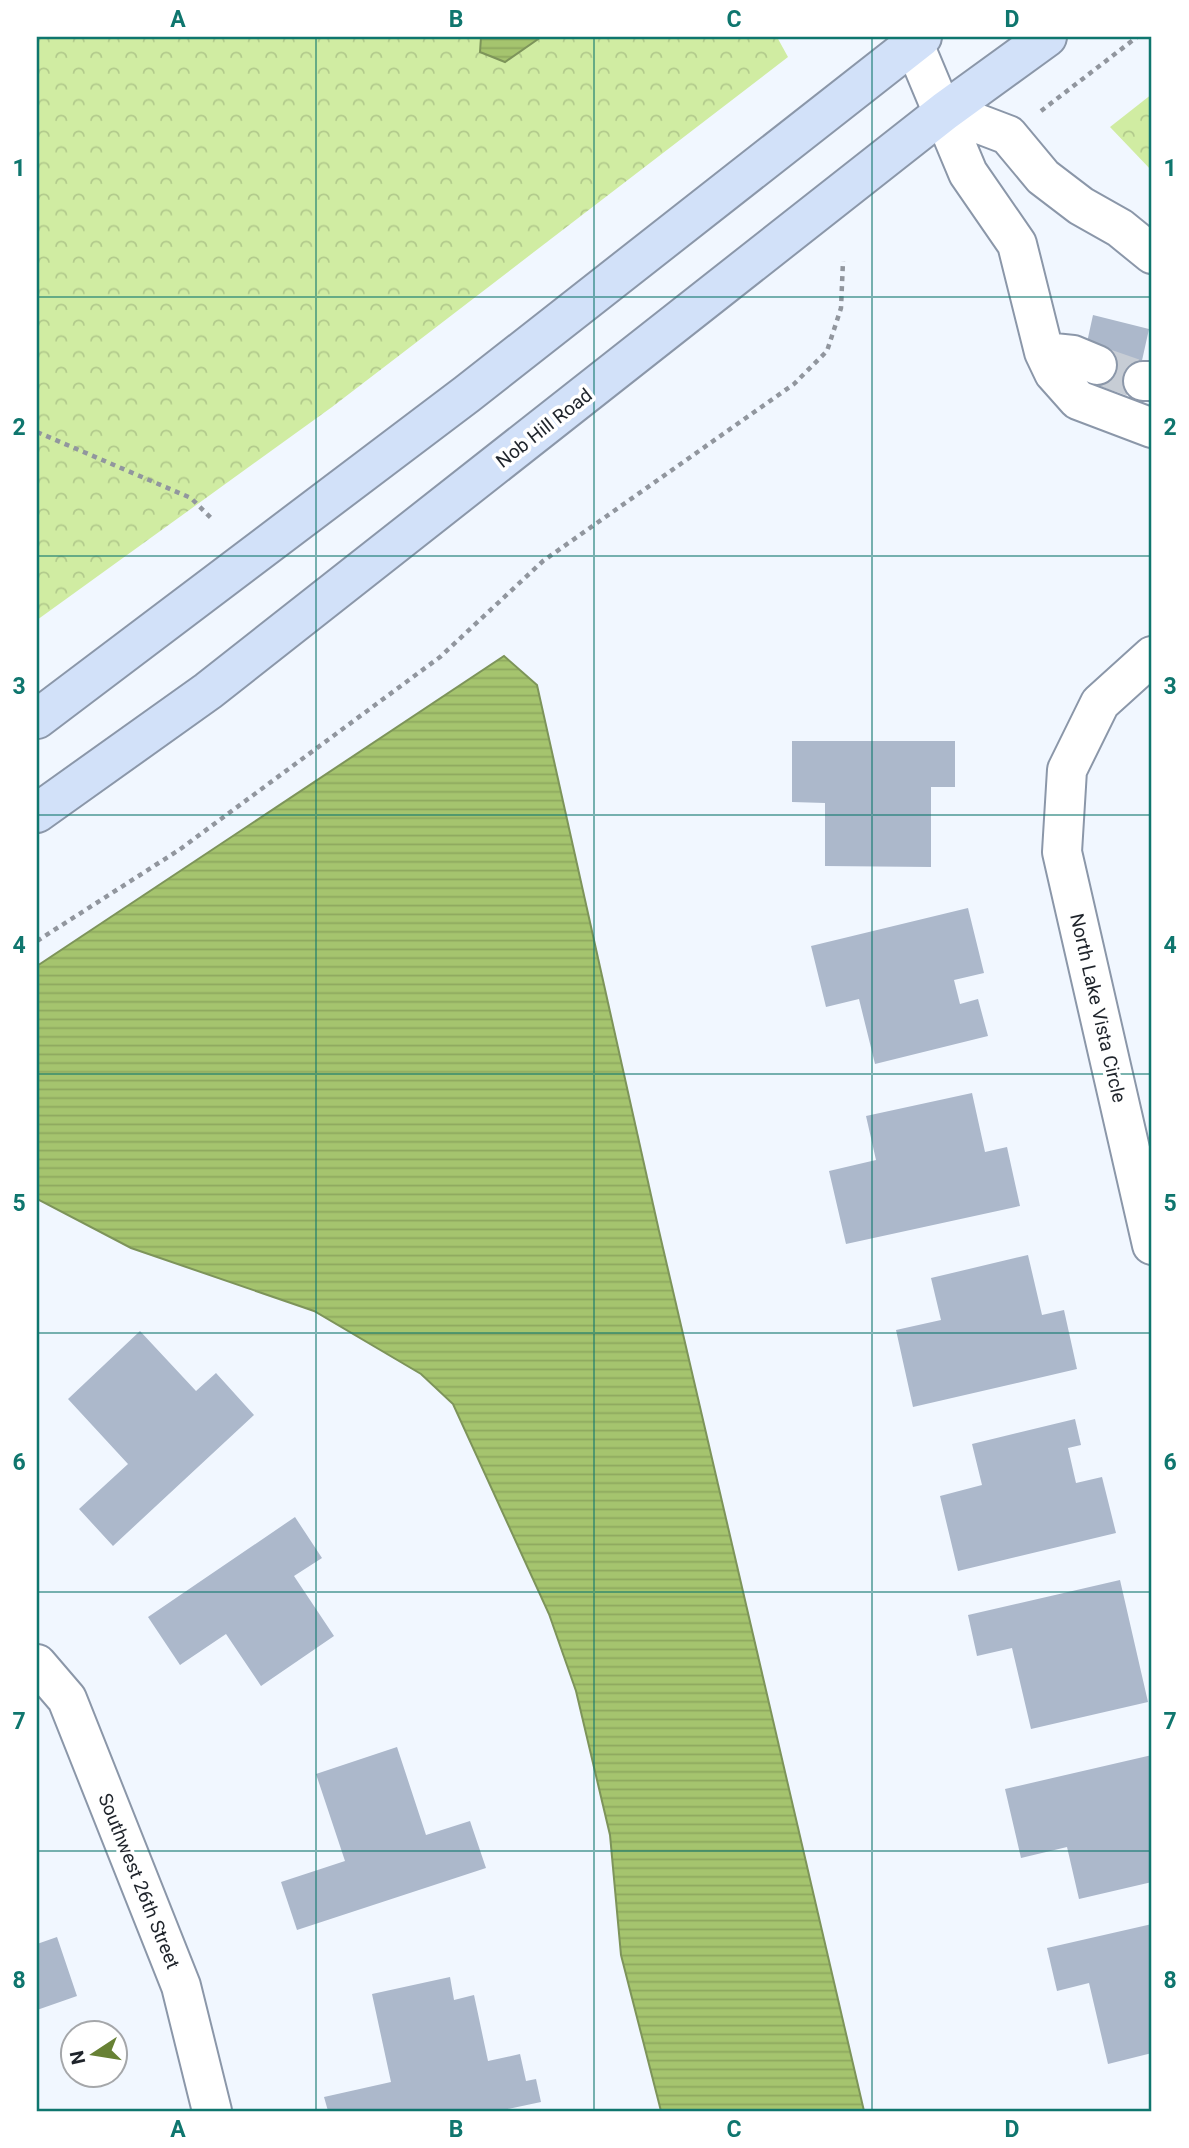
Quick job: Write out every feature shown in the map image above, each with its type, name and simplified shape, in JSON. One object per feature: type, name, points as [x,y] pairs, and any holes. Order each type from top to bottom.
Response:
[{"type":"main road","name":"Nob Hill Road","points":[[37,813],[208,691],[945,111],[1046,37]]},
{"type":"main road","points":[[37,719],[467,394],[916,38]]},
{"type":"street","points":[[916,38],[968,173],[1017,244],[1044,352],[1054,373],[1079,400],[1152,428]]},
{"type":"street","points":[[945,111],[1008,135],[1043,177],[1081,206],[1120,228],[1152,254]]},
{"type":"street","points":[[1044,352],[1073,355],[1097,365]]},
{"type":"street","name":"North Lake Vista Circle","points":[[1152,656],[1100,704],[1067,770],[1062,852],[1152,1245]]},
{"type":"street","name":"Southwest 26th Street","points":[[37,1664],[67,1699],[181,1986],[212,2111]]},
{"type":"path","points":[[1041,111],[1137,37]]},
{"type":"path","points":[[37,941],[179,850],[440,657],[543,561],[794,384],[827,351],[841,308],[842,261]]},
{"type":"path","points":[[37,432],[180,492],[191,498],[212,519]]},
{"type":"green space","points":[[37,37],[777,37],[788,57],[332,407],[37,620]]},
{"type":"green space","points":[[1152,94],[1152,171],[1110,127]]},
{"type":"shaded area","points":[[481,37],[541,37],[505,62],[480,52]]},
{"type":"shaded area","points":[[504,656],[537,685],[659,1231],[864,2111],[661,2111],[621,1955],[610,1835],[576,1691],[549,1614],[453,1404],[421,1374],[314,1311],[131,1248],[37,1199],[37,966]]},
{"type":"building","points":[[1093,315],[1149,329],[1135,392],[1079,379]]},
{"type":"building","points":[[792,741],[955,741],[955,787],[931,787],[931,867],[825,866],[825,803],[792,802]]},
{"type":"building","points":[[968,908],[984,973],[954,980],[960,1004],[978,999],[988,1036],[875,1064],[859,999],[826,1007],[811,946]]},
{"type":"building","points":[[972,1093],[985,1152],[1007,1147],[1020,1206],[846,1244],[829,1171],[876,1160],[866,1116]]},
{"type":"building","points":[[1028,1255],[1042,1315],[1064,1310],[1077,1369],[913,1407],[896,1330],[941,1320],[931,1278]]},
{"type":"building","points":[[140,1331],[196,1391],[216,1373],[254,1415],[113,1546],[79,1509],[128,1464],[68,1399]]},
{"type":"building","points":[[1075,1419],[1081,1445],[1068,1448],[1076,1483],[1102,1477],[1116,1533],[958,1571],[940,1496],[982,1485],[972,1444]]},
{"type":"building","points":[[295,1517],[322,1558],[294,1576],[334,1636],[261,1686],[226,1634],[180,1665],[148,1617]]},
{"type":"building","points":[[1120,1580],[1148,1702],[1031,1729],[1012,1648],[977,1656],[968,1615]]},
{"type":"building","points":[[397,1747],[426,1835],[470,1821],[486,1868],[297,1930],[281,1882],[345,1861],[316,1774]]},
{"type":"building","points":[[1152,1755],[1152,1882],[1079,1899],[1067,1847],[1021,1858],[1005,1789]]},
{"type":"building","points":[[1152,1924],[1152,2053],[1108,2064],[1089,1983],[1057,1991],[1047,1948]]},
{"type":"building","points":[[57,1937],[77,1996],[37,2010],[37,1944]]},
{"type":"building","points":[[450,1977],[454,2000],[474,1995],[488,2061],[520,2054],[526,2081],[536,2079],[541,2102],[498,2111],[328,2111],[324,2097],[391,2082],[372,1994]]},
{"type":"tunnel","points":[[1097,365],[1143,381]]}]
